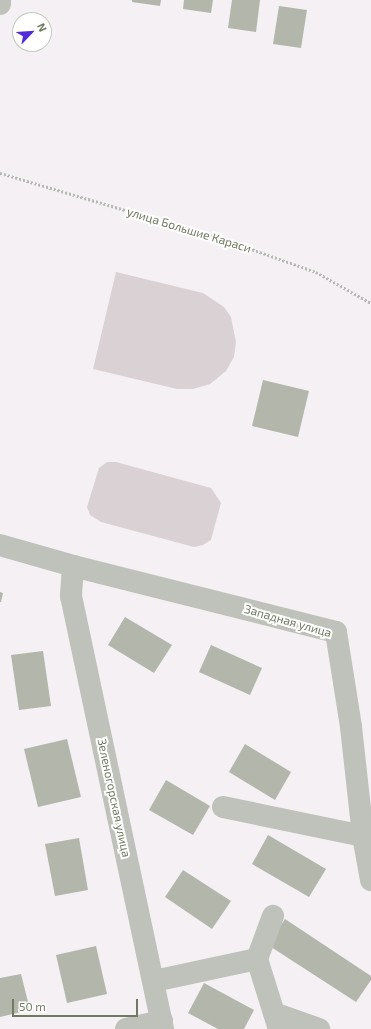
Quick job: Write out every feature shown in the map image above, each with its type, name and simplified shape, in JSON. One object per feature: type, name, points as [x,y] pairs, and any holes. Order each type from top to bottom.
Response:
[{"type":"street","name":"Западная улица","points":[[0,546],[73,566],[336,632],[351,727],[363,836],[371,880]]},
{"type":"street","name":"Зеленогорская улица","points":[[73,566],[71,596],[163,1025]]},
{"type":"street","points":[[223,808],[363,836]]},
{"type":"street","points":[[273,916],[257,959],[277,1021],[319,1029]]},
{"type":"street","points":[[154,982],[257,959]]},
{"type":"street","points":[[126,1029],[163,1025]]},
{"type":"path","name":"улица Большие Караси","points":[[0,173],[226,240],[316,272],[371,303]]},
{"type":"shaded area","points":[[116,272],[203,293],[224,307],[231,317],[236,342],[234,357],[226,371],[210,384],[193,389],[177,389],[93,369]]},
{"type":"shaded area","points":[[107,462],[116,462],[211,488],[221,503],[211,540],[203,545],[194,547],[101,522],[90,515],[87,507],[99,468]]},
{"type":"building","points":[[132,0],[161,0],[160,6],[132,2]]},
{"type":"building","points":[[184,0],[213,0],[211,13],[183,9]]},
{"type":"building","points":[[232,0],[260,0],[256,32],[228,28]]},
{"type":"building","points":[[279,6],[307,10],[301,48],[273,44]]},
{"type":"building","points":[[263,380],[309,391],[298,437],[252,426]]},
{"type":"building","points":[[0,592],[3,593],[1,602],[0,602]]},
{"type":"building","points":[[125,617],[172,645],[154,673],[108,645]]},
{"type":"building","points":[[211,645],[262,668],[250,695],[199,672]]},
{"type":"building","points":[[43,651],[51,706],[19,710],[11,655]]},
{"type":"building","points":[[67,739],[81,797],[38,807],[24,749]]},
{"type":"building","points":[[245,744],[291,772],[275,800],[229,772]]},
{"type":"building","points":[[166,780],[210,806],[193,835],[149,810]]},
{"type":"building","points":[[268,835],[326,869],[309,897],[252,864]]},
{"type":"building","points":[[79,838],[88,890],[55,896],[45,844]]},
{"type":"building","points":[[183,870],[231,901],[212,929],[165,897]]},
{"type":"building","points":[[285,919],[371,976],[371,980],[356,1002],[268,945]]},
{"type":"building","points":[[96,946],[107,994],[67,1003],[56,955]]},
{"type":"building","points":[[21,974],[30,1010],[0,1017],[0,978]]},
{"type":"building","points":[[204,983],[254,1010],[244,1029],[218,1029],[188,1013]]}]
